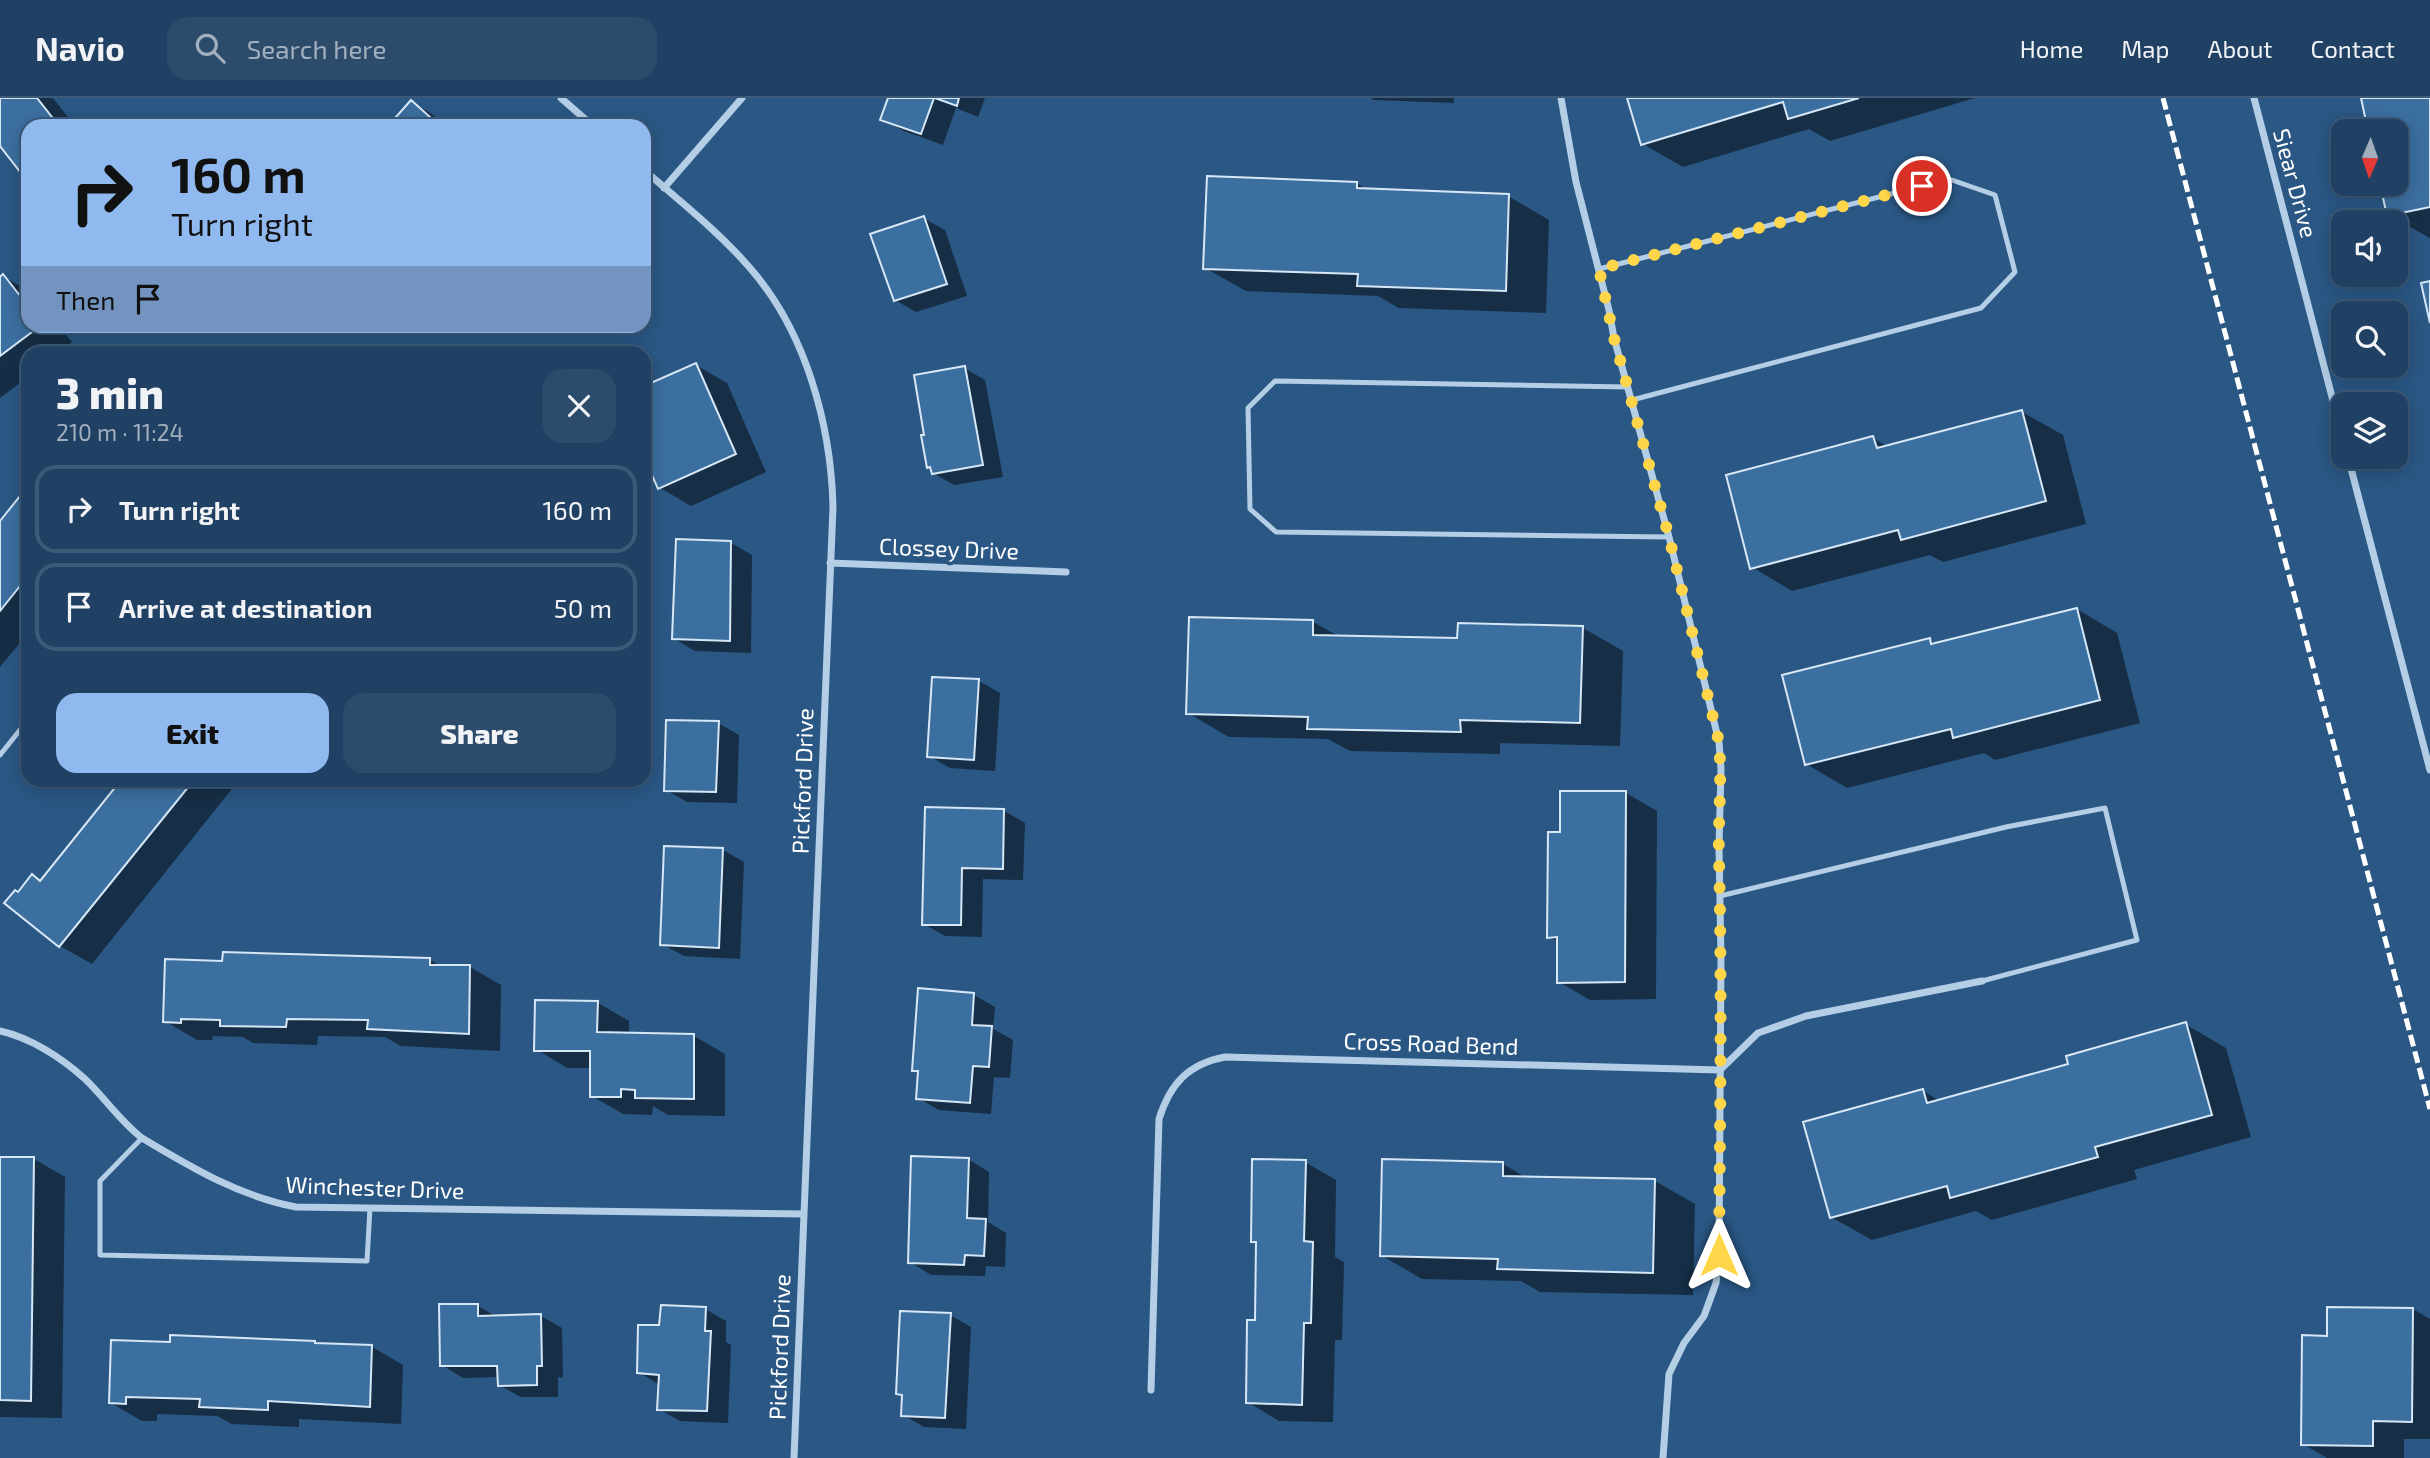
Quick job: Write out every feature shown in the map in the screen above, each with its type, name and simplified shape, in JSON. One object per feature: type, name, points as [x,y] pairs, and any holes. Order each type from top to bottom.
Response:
[{"type":"street","points":[[561,98],[585,119]]},
{"type":"street","points":[[664,188],[742,98]]},
{"type":"street","points":[[1561,98],[1576,182],[1669,537],[1719,742],[1720,1070],[1717,1274],[1714,1292],[1704,1317],[1684,1343],[1669,1374],[1663,1458]]},
{"type":"street","name":"Siear Drive","points":[[2254,98],[2331,393]]},
{"type":"street","name":"Pickford Drive","points":[[651,176],[710,226],[750,268],[774,300],[802,354],[816,392],[828,448],[833,507],[794,1458]]},
{"type":"street","points":[[2351,469],[2430,770]]},
{"type":"street","name":"Clossey Drive","points":[[830,563],[1066,572]]},
{"type":"street","points":[[2421,736],[2430,734]]},
{"type":"street","points":[[1720,1070],[1758,1033],[1805,1016],[1982,981]]},
{"type":"street","name":"Winchester Drive","points":[[0,1031],[40,1047],[86,1080],[129,1128],[142,1138],[230,1188],[274,1203],[296,1207],[804,1214]]},
{"type":"street","name":"Cross Road Bend","points":[[1150,1390],[1159,1119],[1173,1085],[1191,1071],[1213,1059],[1225,1057],[1720,1070]]},
{"type":"lane","points":[[1599,269],[1949,179],[1996,195],[2015,272],[1982,308],[1632,400]]},
{"type":"lane","points":[[1628,387],[1275,381],[1248,408],[1250,509],[1276,531],[1669,537]]},
{"type":"lane","points":[[0,755],[21,729]]},
{"type":"lane","points":[[1720,896],[2006,827],[2105,808],[2137,940],[1982,981]]},
{"type":"lane","points":[[142,1138],[100,1181],[100,1255],[367,1261],[370,1208]]},
{"type":"building","points":[[0,98],[37,98],[54,119],[21,119],[21,173],[0,146]]},
{"type":"building","points":[[888,98],[934,98],[921,134],[880,120]]},
{"type":"building","points":[[935,98],[959,98],[957,106]]},
{"type":"building","points":[[1627,98],[1859,98],[1788,119],[1783,102],[1641,145]]},
{"type":"building","points":[[2361,98],[2430,98],[2430,207],[2408,212],[2386,210],[2383,196],[2408,196],[2408,119],[2365,119]]},
{"type":"building","points":[[411,100],[432,119],[394,119]]},
{"type":"building","points":[[1207,176],[1357,182],[1357,188],[1509,194],[1506,291],[1357,286],[1358,274],[1203,269]]},
{"type":"building","points":[[924,216],[947,284],[894,301],[870,234]]},
{"type":"building","points":[[3,274],[21,297],[21,333],[31,333],[0,356],[0,277]]},
{"type":"building","points":[[2430,281],[2430,323],[2421,283]]},
{"type":"building","points":[[696,363],[736,454],[658,489],[651,473],[651,383]]},
{"type":"building","points":[[965,366],[983,465],[932,474],[930,467],[927,468],[921,435],[924,435],[914,375]]},
{"type":"building","points":[[2022,410],[2046,501],[1901,540],[1898,530],[1750,569],[1726,475],[1873,436],[1877,448]]},
{"type":"building","points":[[21,495],[21,585],[0,611],[0,521]]},
{"type":"building","points":[[676,539],[731,541],[730,641],[672,639]]},
{"type":"building","points":[[2077,608],[2100,700],[1953,738],[1951,729],[1805,765],[1782,675],[1930,638],[1931,644]]},
{"type":"building","points":[[1189,617],[1313,620],[1313,635],[1457,638],[1458,623],[1583,626],[1580,723],[1460,720],[1461,732],[1307,729],[1308,717],[1186,714]]},
{"type":"building","points":[[932,677],[979,679],[974,760],[927,757]]},
{"type":"building","points":[[666,720],[719,721],[716,792],[664,791]]},
{"type":"building","points":[[115,787],[188,787],[59,947],[4,903],[15,890],[18,892],[32,874],[40,881]]},
{"type":"building","points":[[1560,791],[1626,791],[1625,982],[1557,983],[1557,937],[1547,938],[1548,832],[1560,832]]},
{"type":"building","points":[[925,807],[1004,809],[1003,869],[962,868],[961,925],[922,925]]},
{"type":"building","points":[[664,846],[723,848],[719,948],[660,945]]},
{"type":"building","points":[[223,952],[430,958],[430,965],[470,965],[469,1034],[367,1029],[368,1020],[287,1019],[286,1027],[220,1026],[220,1020],[181,1019],[181,1023],[163,1022],[165,959],[222,961]]},
{"type":"building","points":[[918,988],[974,993],[972,1025],[992,1026],[989,1067],[973,1066],[970,1103],[916,1099],[918,1071],[912,1071]]},
{"type":"building","points":[[535,1000],[598,1001],[597,1032],[694,1034],[694,1099],[635,1098],[635,1090],[621,1089],[621,1097],[590,1097],[590,1051],[534,1051]]},
{"type":"building","points":[[2186,1022],[2212,1115],[2095,1147],[2098,1157],[1950,1198],[1947,1186],[1830,1218],[1803,1122],[1923,1089],[1927,1103],[2068,1064],[2066,1056]]},
{"type":"building","points":[[911,1156],[969,1158],[967,1218],[986,1219],[984,1256],[965,1255],[964,1265],[908,1263]]},
{"type":"building","points":[[0,1157],[34,1157],[31,1401],[0,1400]]},
{"type":"building","points":[[1252,1159],[1306,1160],[1304,1241],[1313,1242],[1311,1323],[1304,1323],[1302,1405],[1246,1403],[1247,1320],[1255,1320],[1256,1242],[1251,1242]]},
{"type":"building","points":[[1382,1159],[1503,1162],[1503,1176],[1655,1179],[1653,1273],[1497,1269],[1498,1259],[1380,1256]]},
{"type":"building","points":[[439,1304],[478,1304],[478,1316],[541,1314],[542,1366],[537,1366],[537,1385],[498,1386],[497,1366],[440,1366]]},
{"type":"building","points":[[661,1305],[706,1307],[705,1331],[711,1331],[707,1411],[657,1410],[659,1375],[637,1373],[638,1325],[659,1325]]},
{"type":"building","points":[[2327,1307],[2413,1308],[2412,1422],[2373,1421],[2373,1446],[2301,1445],[2302,1335],[2327,1336]]},
{"type":"building","points":[[900,1311],[951,1313],[945,1418],[901,1416],[902,1395],[896,1394]]},
{"type":"building","points":[[170,1335],[372,1345],[370,1407],[268,1401],[268,1410],[199,1407],[200,1399],[126,1397],[126,1404],[109,1403],[111,1340],[170,1342]]},
{"type":"railway","points":[[2163,98],[2430,1109]]},
{"type":"route","points":[[1719,1255],[1719,742],[1669,537],[1614,338],[1599,269],[1922,186]]}]
